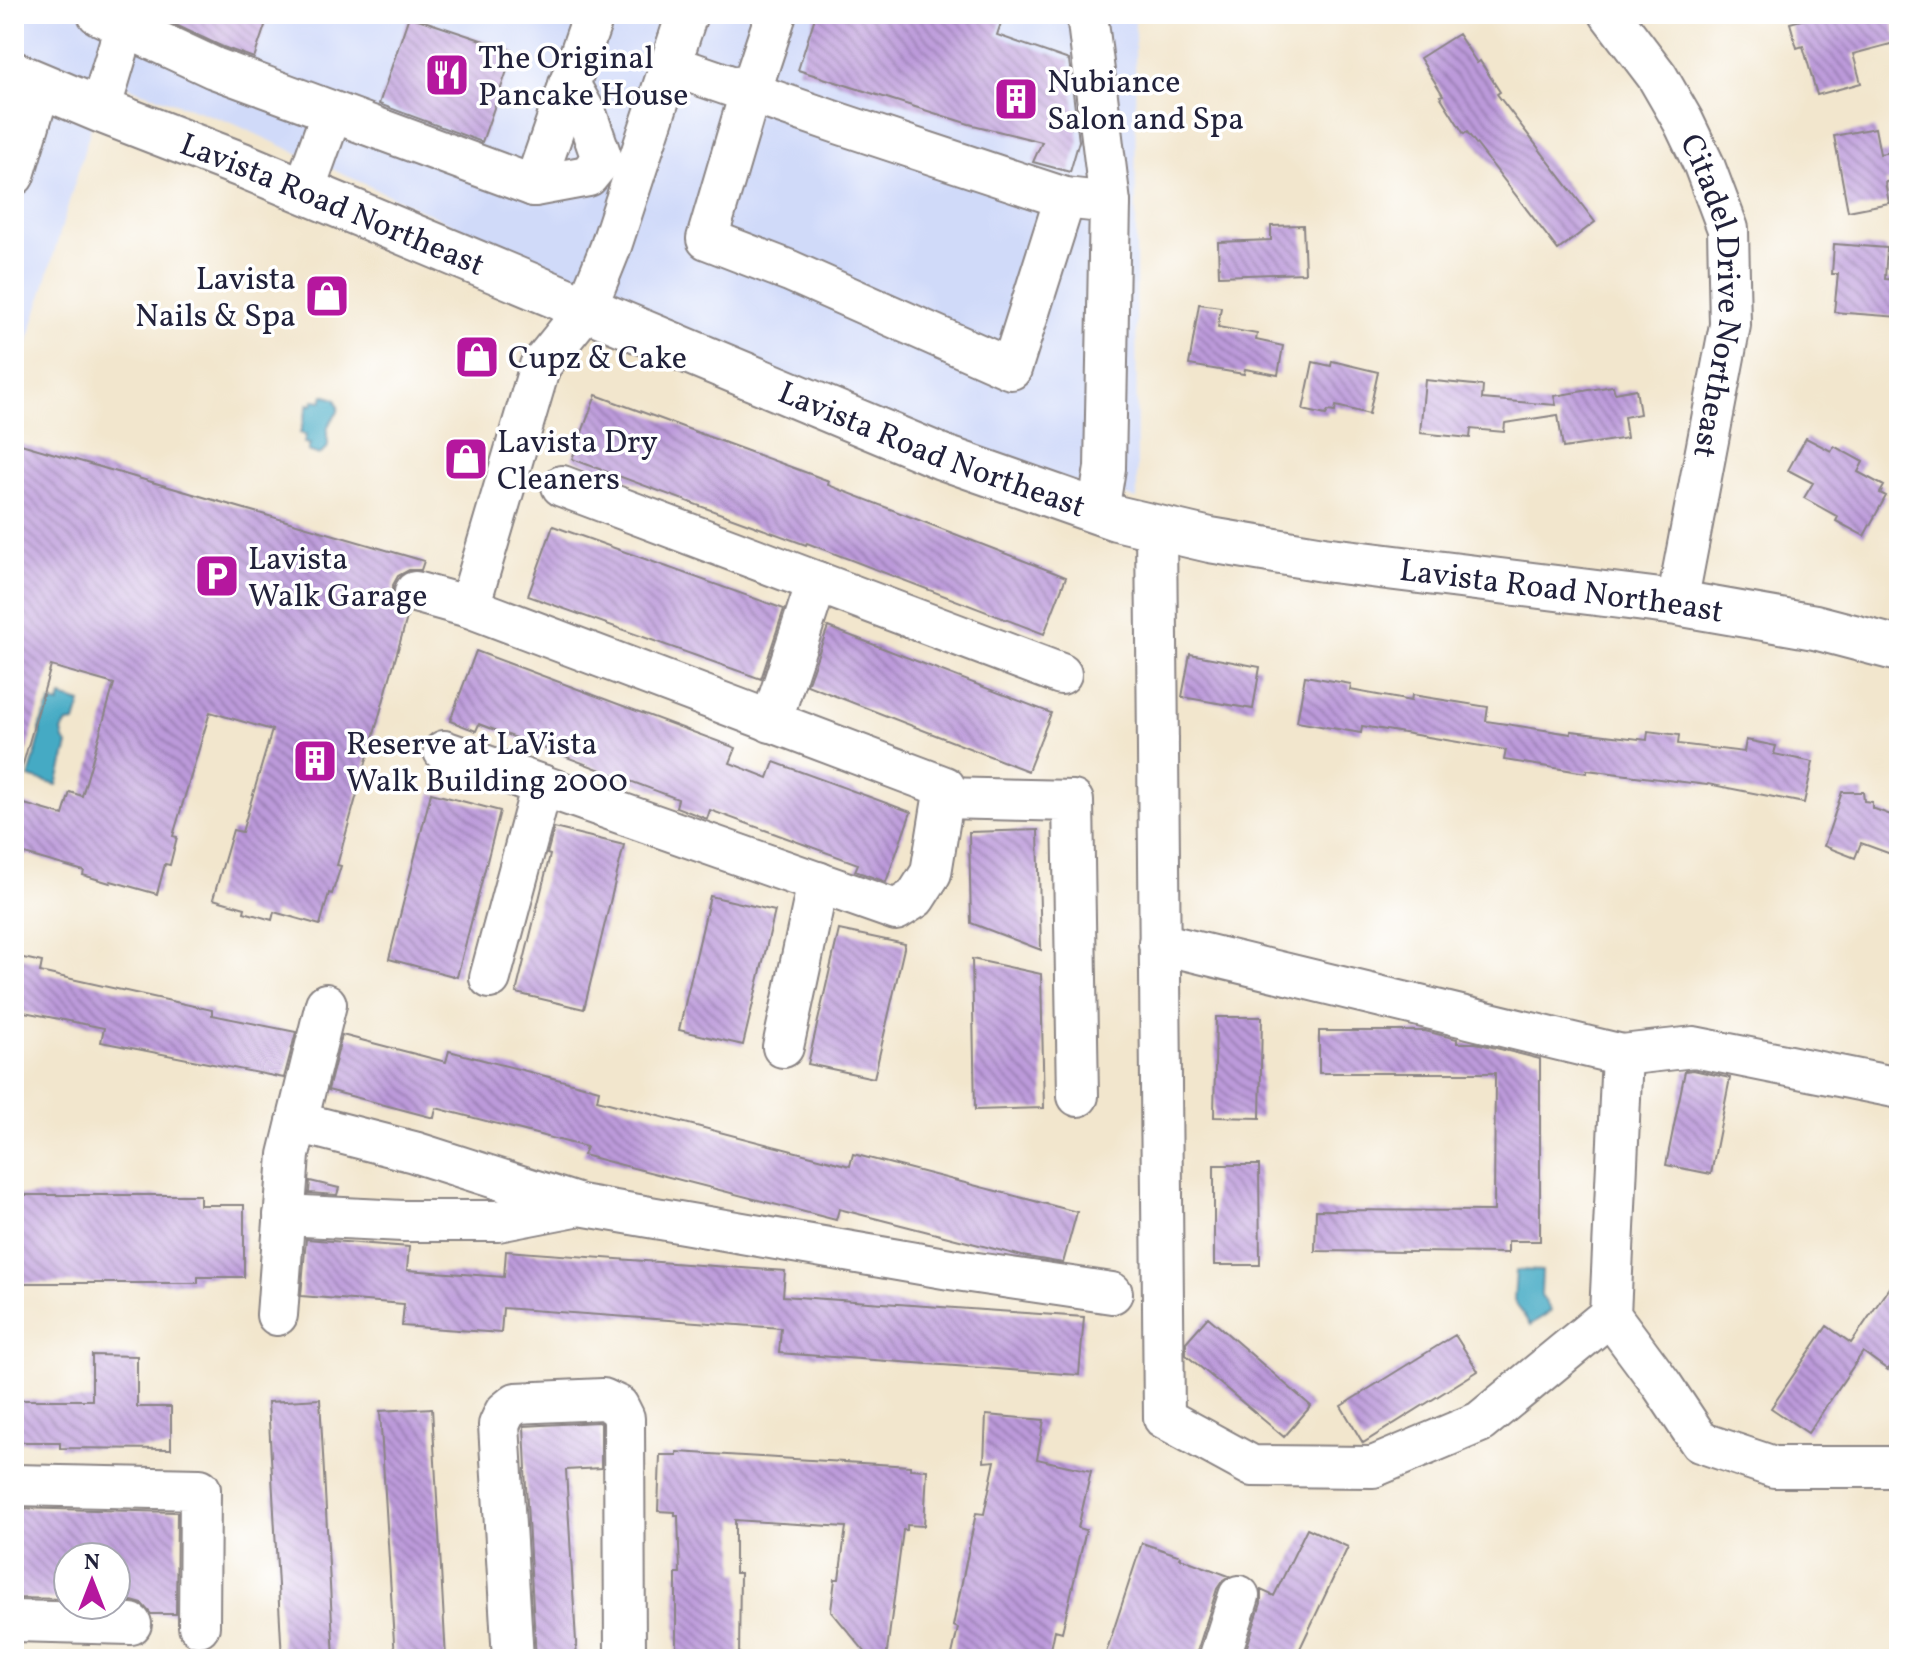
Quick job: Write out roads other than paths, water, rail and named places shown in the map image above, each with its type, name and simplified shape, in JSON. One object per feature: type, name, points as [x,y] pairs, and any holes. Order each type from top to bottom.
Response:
[{"type":"main road","name":"Lavista Road Northeast","points":[[27,80],[304,190],[942,457],[1098,512],[1210,540],[1323,559],[1677,603],[1815,627],[1899,649]]},
{"type":"street","points":[[534,186],[594,14]]},
{"type":"street","points":[[469,607],[540,366],[586,309],[610,249],[687,14]]},
{"type":"street","points":[[776,14],[707,239],[790,271],[1011,369],[1065,198]]},
{"type":"street","points":[[1087,14],[1110,203],[1105,468],[1098,512]]},
{"type":"street","name":"Citadel Drive Northeast","points":[[1610,14],[1657,76],[1683,121],[1704,165],[1728,229],[1730,325],[1677,603]]},
{"type":"street","points":[[100,110],[112,20],[214,68],[534,186],[588,176],[602,159],[587,116],[569,84]]},
{"type":"street","points":[[670,65],[1065,198],[1110,203]]},
{"type":"street","points":[[14,175],[27,80]]},
{"type":"street","points":[[304,190],[332,112]]},
{"type":"street","points":[[562,486],[1061,674]]},
{"type":"street","points":[[1156,527],[1164,1418],[1252,1466],[1373,1467],[1480,1422],[1610,1315]]},
{"type":"street","points":[[771,722],[817,582]]},
{"type":"street","points":[[415,592],[469,607],[945,787],[931,873],[915,898],[896,910],[444,751]]},
{"type":"street","points":[[490,978],[542,785]]},
{"type":"street","points":[[943,798],[1073,801],[1078,1096]]},
{"type":"street","points":[[783,1047],[818,882]]},
{"type":"street","points":[[1159,943],[1622,1055],[1694,1047],[1899,1088]]},
{"type":"street","points":[[277,1315],[289,1155],[326,1004]]},
{"type":"street","points":[[1622,1055],[1610,1315],[1700,1442],[1774,1467],[1899,1467]]},
{"type":"street","points":[[297,1122],[414,1152],[580,1205],[950,1269],[1112,1293]]},
{"type":"street","points":[[284,1215],[403,1221],[498,1221],[580,1205]]},
{"type":"street","points":[[513,1659],[499,1425],[505,1412],[516,1403],[603,1399],[618,1406],[624,1418],[625,1659]]},
{"type":"street","points":[[645,1423],[650,1659]]},
{"type":"street","points":[[14,1485],[200,1489],[199,1626]]},
{"type":"street","points":[[1219,1659],[1239,1596]]},
{"type":"street","points":[[14,1621],[131,1624]]},
{"type":"water","points":[[324,395],[335,399],[338,409],[328,427],[327,448],[319,455],[308,451],[310,444],[304,443],[306,435],[300,433],[308,404],[312,405],[314,400],[322,401]]},
{"type":"water","points":[[61,697],[81,703],[75,722],[67,723],[62,731],[68,745],[57,785],[29,777],[40,737],[40,725],[51,702],[59,704]]},
{"type":"water","points":[[1516,1271],[1542,1271],[1541,1295],[1551,1311],[1530,1325],[1514,1300]]},
{"type":"place","name":"The Original Pancake House","points":[[447,75]]},
{"type":"place","name":"Nubiance Salon and Spa","points":[[1016,99]]},
{"type":"place","name":"Lavista Nails & Spa","points":[[327,296]]},
{"type":"place","name":"Cupz & Cake","points":[[477,357]]},
{"type":"place","name":"Lavista Dry Cleaners","points":[[466,459]]},
{"type":"place","name":"Lavista Walk Garage","points":[[217,576]]},
{"type":"place","name":"Reserve at LaVista Walk Building 2000","points":[[315,761]]}]
